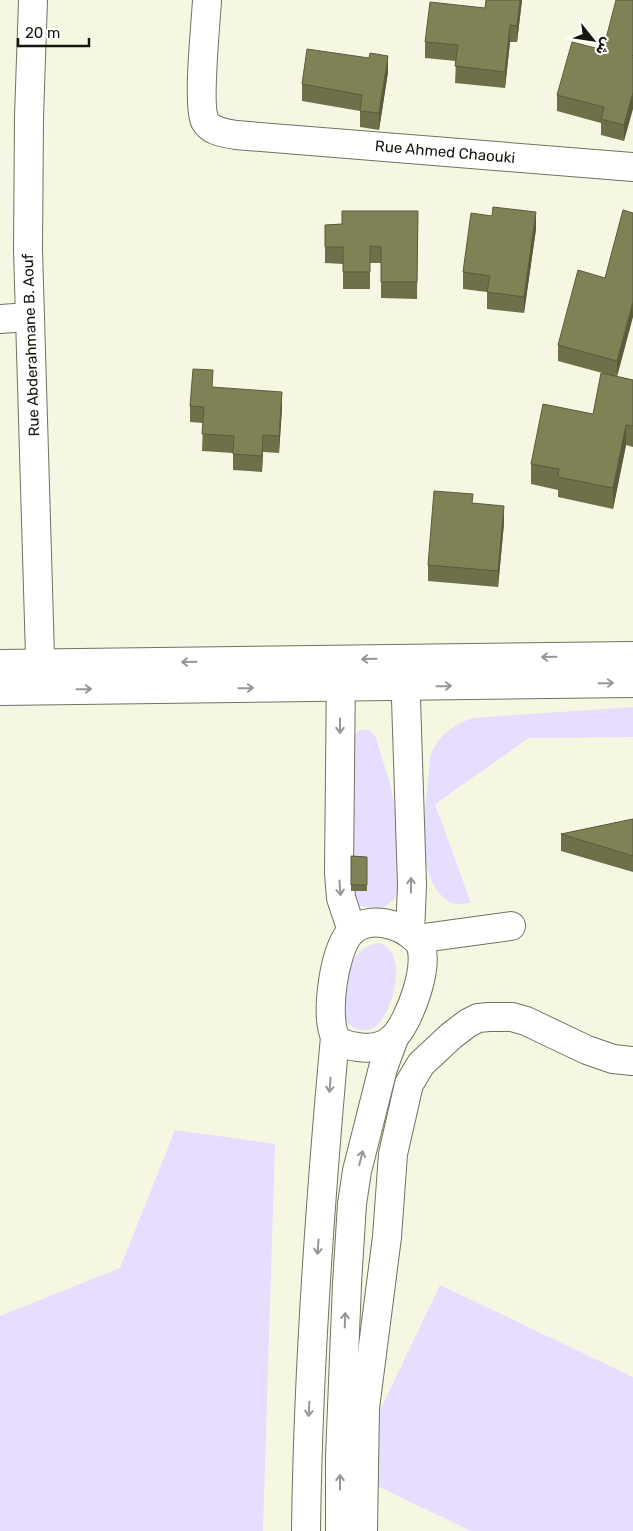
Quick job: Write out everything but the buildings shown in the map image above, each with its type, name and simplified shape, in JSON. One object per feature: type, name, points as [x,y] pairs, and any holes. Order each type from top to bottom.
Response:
[{"type":"street","name":"Rue Abderahmane B. Aouf","points":[[33,0],[28,250],[40,677]]},
{"type":"street","name":"Rue Ahmed Chaouki","points":[[207,0],[202,111],[205,120],[215,130],[223,133],[257,137],[633,167]]},
{"type":"street","points":[[0,318],[29,317]]},
{"type":"street","points":[[0,691],[40,677],[340,660],[633,656]]},
{"type":"street","points":[[404,659],[413,937]]},
{"type":"street","points":[[340,660],[339,873],[341,898],[352,931]]},
{"type":"street","points":[[0,664],[40,677],[340,687],[633,683]]},
{"type":"street","points":[[306,1531],[307,1452],[316,1276],[326,1126],[335,1036],[331,1014],[335,973],[340,952],[352,931],[370,923],[382,922],[413,937],[421,945],[423,953],[421,976],[415,998],[394,1038],[383,1068],[357,1171],[352,1204],[340,1447],[340,1531]]},
{"type":"street","points":[[413,937],[511,926]]},
{"type":"street","points":[[363,1531],[366,1408],[387,1237],[393,1154],[409,1084],[421,1064],[451,1036],[473,1020],[490,1017],[512,1017],[526,1021],[593,1053],[613,1059],[633,1061]]},
{"type":"street","points":[[335,1036],[338,1041],[344,1044],[366,1048],[378,1047],[394,1038]]},
{"type":"shaded area","points":[[633,707],[633,737],[529,738],[435,804],[471,903],[454,904],[440,894],[431,880],[426,865],[424,829],[430,758],[436,743],[446,732],[473,718]]},
{"type":"shaded area","points":[[360,730],[369,730],[375,735],[391,787],[397,819],[397,893],[394,899],[383,908],[355,904],[351,891],[366,891],[351,862],[353,736]]},
{"type":"shaded area","points":[[379,943],[388,948],[394,957],[396,980],[393,993],[384,1016],[378,1024],[369,1029],[358,1029],[349,1024],[343,1015],[346,976],[352,963],[363,949]]},
{"type":"shaded area","points":[[175,1130],[275,1144],[263,1531],[0,1531],[0,1316],[120,1268]]},
{"type":"shaded area","points":[[440,1285],[633,1377],[633,1531],[471,1531],[350,1473]]}]
